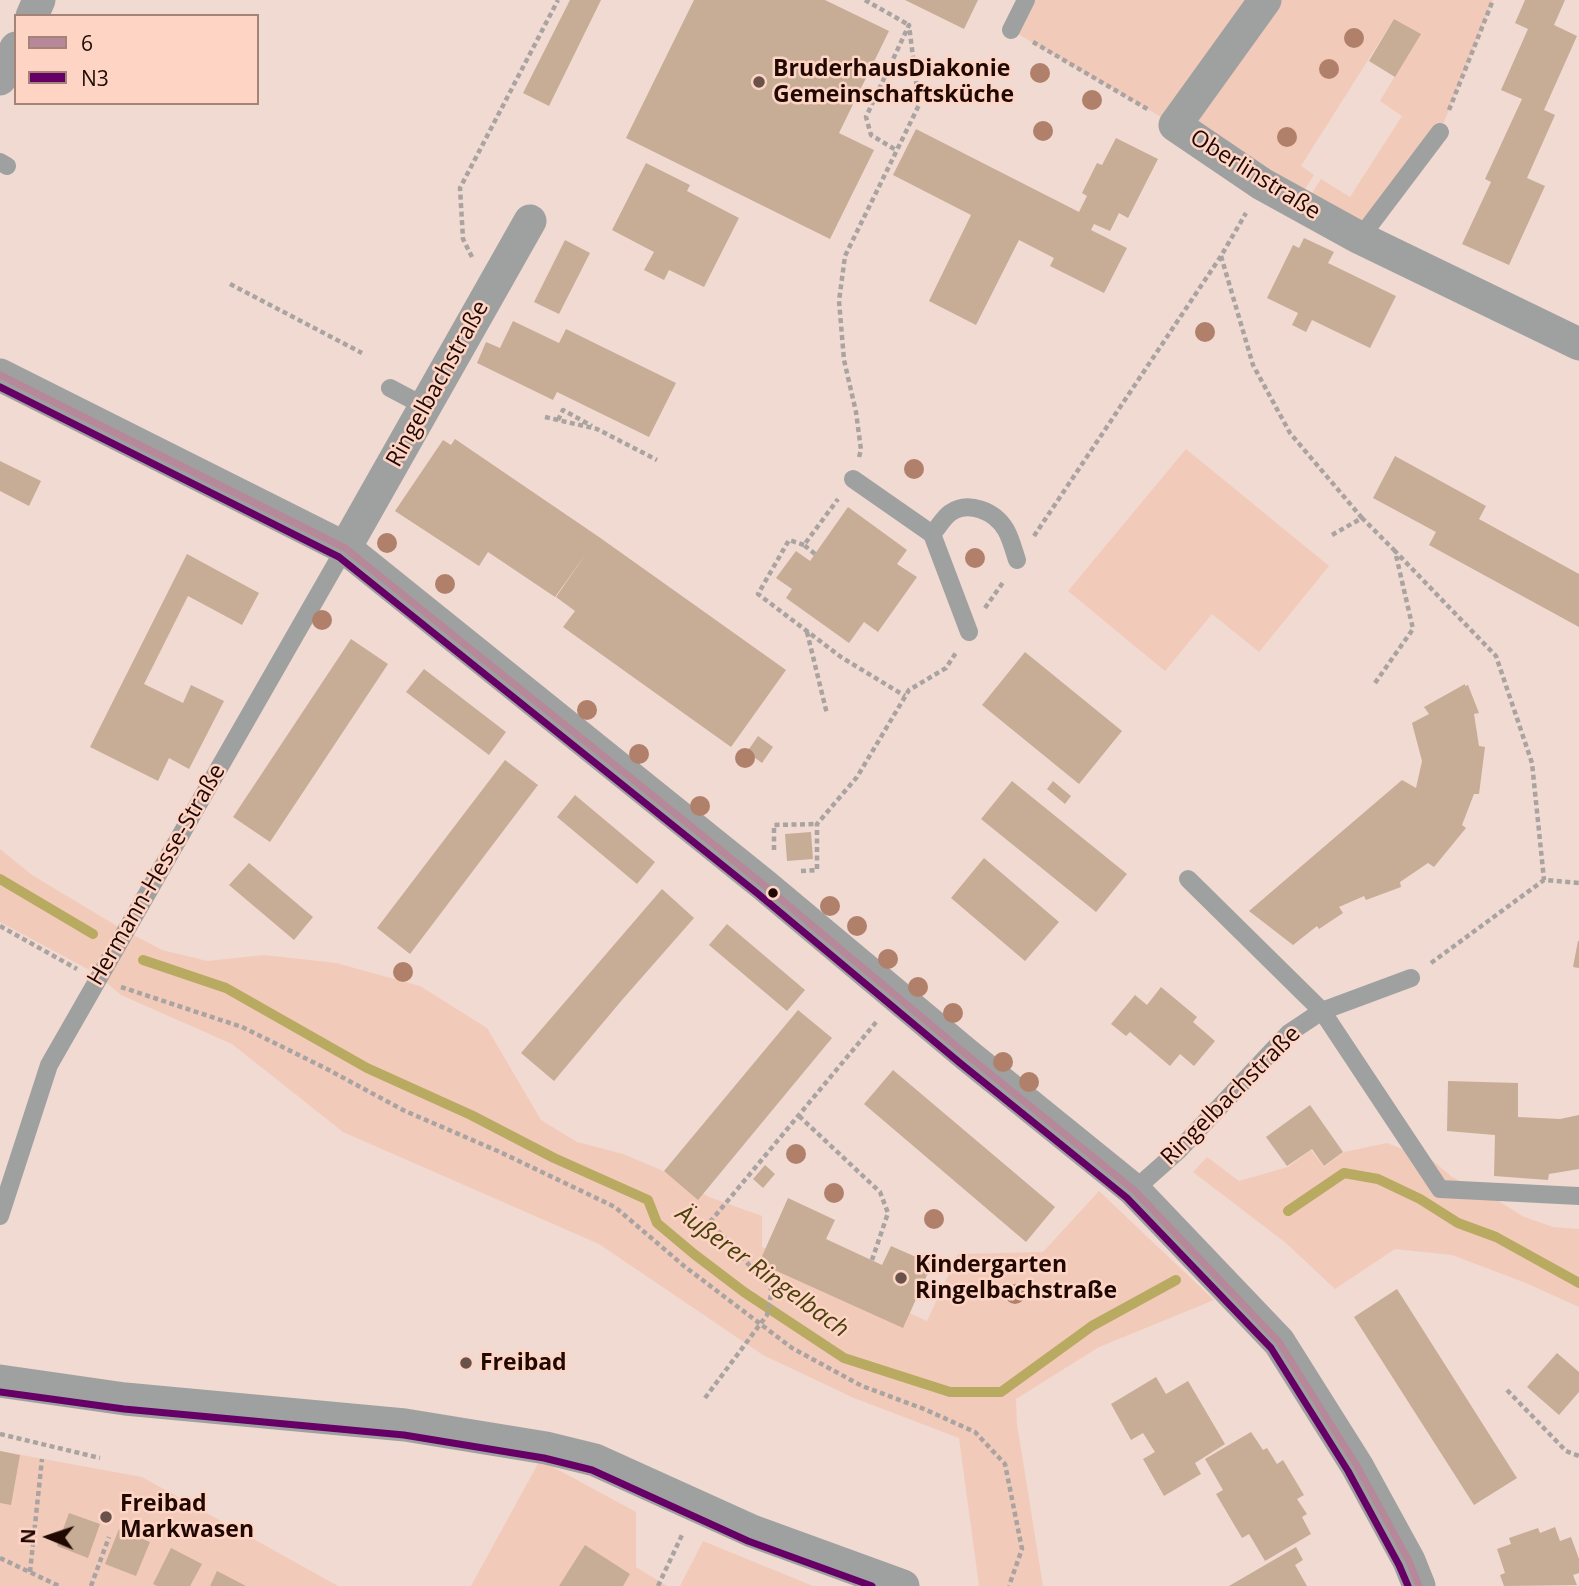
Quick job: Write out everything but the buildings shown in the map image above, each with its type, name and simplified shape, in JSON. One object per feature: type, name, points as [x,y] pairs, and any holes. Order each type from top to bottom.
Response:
[{"type":"street","name":"Oberlinstraße","points":[[1265,0],[1175,125],[1262,184],[1360,238],[1579,344]]},
{"type":"street","points":[[0,79],[14,52]]},
{"type":"street","name":"Ringelbachstraße","points":[[345,548],[530,221]]},
{"type":"street","points":[[0,375],[345,548],[772,892],[1134,1190],[1279,1342],[1357,1466],[1409,1561],[1419,1586]]},
{"type":"street","points":[[0,1381],[125,1399],[405,1425],[546,1448],[595,1460],[752,1531],[903,1586]]},
{"type":"lane","points":[[1011,30],[1026,0]]},
{"type":"lane","points":[[1360,238],[1440,132]]},
{"type":"lane","points":[[390,388],[426,407]]},
{"type":"lane","points":[[853,479],[932,534],[970,632]]},
{"type":"lane","points":[[932,534],[948,514],[963,506],[978,509],[991,514],[1005,528],[1017,561]]},
{"type":"lane","name":"Hermann-Hesse-Straße","points":[[0,1216],[49,1065],[345,548]]},
{"type":"lane","points":[[1188,879],[1322,1011],[1440,1189],[1579,1196]]},
{"type":"lane","name":"Ringelbachstraße","points":[[1134,1190],[1178,1151],[1289,1033],[1322,1011],[1410,978]]},
{"type":"path","points":[[489,293],[463,239],[460,188],[558,0]]},
{"type":"path","points":[[865,0],[909,25]]},
{"type":"path","points":[[1440,132],[1493,0]]},
{"type":"path","points":[[804,545],[853,479],[861,450],[856,412],[844,360],[839,301],[845,256],[919,105],[909,25]]},
{"type":"path","points":[[896,150],[871,135],[866,117],[909,25]]},
{"type":"path","points":[[1011,30],[1175,125]]},
{"type":"path","points":[[1222,256],[1253,365],[1290,433],[1362,518],[1496,656],[1532,763],[1544,880]]},
{"type":"path","points":[[230,284],[362,353]]},
{"type":"path","points":[[558,420],[563,410],[657,460]]},
{"type":"path","points":[[545,417],[597,429]]},
{"type":"path","points":[[1332,536],[1362,518]]},
{"type":"path","points":[[815,554],[804,545],[789,540],[758,594],[851,663],[905,696]]},
{"type":"path","points":[[1376,683],[1413,629],[1395,551]]},
{"type":"path","points":[[807,631],[827,714]]},
{"type":"path","points":[[774,860],[774,825],[817,824]]},
{"type":"path","points":[[1410,978],[1544,880],[1579,883]]},
{"type":"path","points":[[0,926],[97,980],[242,1027],[405,1111],[500,1152],[615,1207],[684,1266],[792,1348],[862,1386],[975,1432],[1005,1464],[1022,1549],[1009,1586]]},
{"type":"path","points":[[705,1398],[767,1315],[772,1290],[710,1222],[897,997]]},
{"type":"path","points":[[799,1116],[880,1192],[888,1213],[872,1260]]},
{"type":"path","points":[[1507,1390],[1566,1451],[1579,1455]]},
{"type":"path","points":[[0,1434],[100,1458]]},
{"type":"path","points":[[30,1572],[42,1459]]},
{"type":"path","points":[[658,1586],[695,1506]]},
{"type":"path","points":[[91,1586],[108,1537]]},
{"type":"path","points":[[0,1558],[60,1586]]},
{"type":"shaded area","points":[[1026,0],[1493,0],[1440,132],[1360,238],[1303,207],[1321,179],[1350,197],[1402,116],[1380,101],[1420,34],[1394,19],[1301,166],[1314,175],[1296,203],[1175,125],[1011,30]]},
{"type":"shaded area","points":[[1186,449],[1329,566],[1259,652],[1212,614],[1165,671],[1068,591]]},
{"type":"shaded area","points":[[0,849],[32,875],[162,950],[207,961],[264,955],[336,963],[420,986],[487,1028],[541,1120],[577,1142],[623,1154],[661,1170],[709,1197],[762,1216],[762,1247],[927,1321],[958,1254],[1043,1252],[1099,1191],[1214,1300],[1099,1347],[1016,1399],[1017,1424],[1043,1586],[979,1586],[959,1438],[854,1398],[763,1355],[599,1244],[343,1132],[232,1044],[121,995],[95,973],[0,922]]},
{"type":"shaded area","points":[[1387,1143],[1433,1161],[1452,1177],[1522,1216],[1553,1227],[1579,1229],[1579,1307],[1526,1283],[1452,1255],[1395,1249],[1335,1289],[1286,1243],[1193,1172],[1207,1157],[1239,1181],[1288,1167],[1311,1150],[1324,1167],[1344,1152]]},
{"type":"shaded area","name":"Freibad Markwasen","points":[[0,1451],[142,1477],[338,1586],[0,1586]]},
{"type":"shaded area","points":[[540,1460],[636,1512],[636,1567],[667,1586],[471,1586]]},
{"type":"shaded area","points":[[703,1541],[813,1586],[680,1586]]},
{"type":"waterway","name":"Äußerer Ringelbach","points":[[0,879],[93,934]]},
{"type":"waterway","name":"Äußerer Ringelbach","points":[[143,960],[226,988],[367,1068],[648,1200],[657,1223],[694,1254],[744,1292],[844,1358],[950,1392],[1001,1392],[1092,1326],[1176,1280]]},
{"type":"waterway","name":"Äußerer Ringelbach","points":[[1288,1211],[1344,1173],[1378,1179],[1420,1199],[1458,1223],[1496,1237],[1579,1283]]},
{"type":"transit line","name":"6","points":[[0,375],[345,548],[764,885],[1134,1190],[1279,1342],[1357,1466],[1409,1561],[1419,1586]]},
{"type":"transit line","name":"N3","points":[[0,387],[339,557],[757,893],[1127,1198],[1271,1348],[1348,1471],[1408,1586]]},
{"type":"transit line","name":"N3","points":[[0,1392],[124,1409],[404,1435],[544,1458],[592,1470],[748,1541],[872,1586]]},
{"type":"place","name":"BruderhausDiakonie Gemeinschaftsküche","points":[[759,82]]},
{"type":"place","name":"Kindergarten Ringelbachstraße","points":[[901,1278]]},
{"type":"place","name":"Freibad","points":[[466,1363]]},
{"type":"place","name":"Freibad Markwasen","points":[[106,1517]]}]
